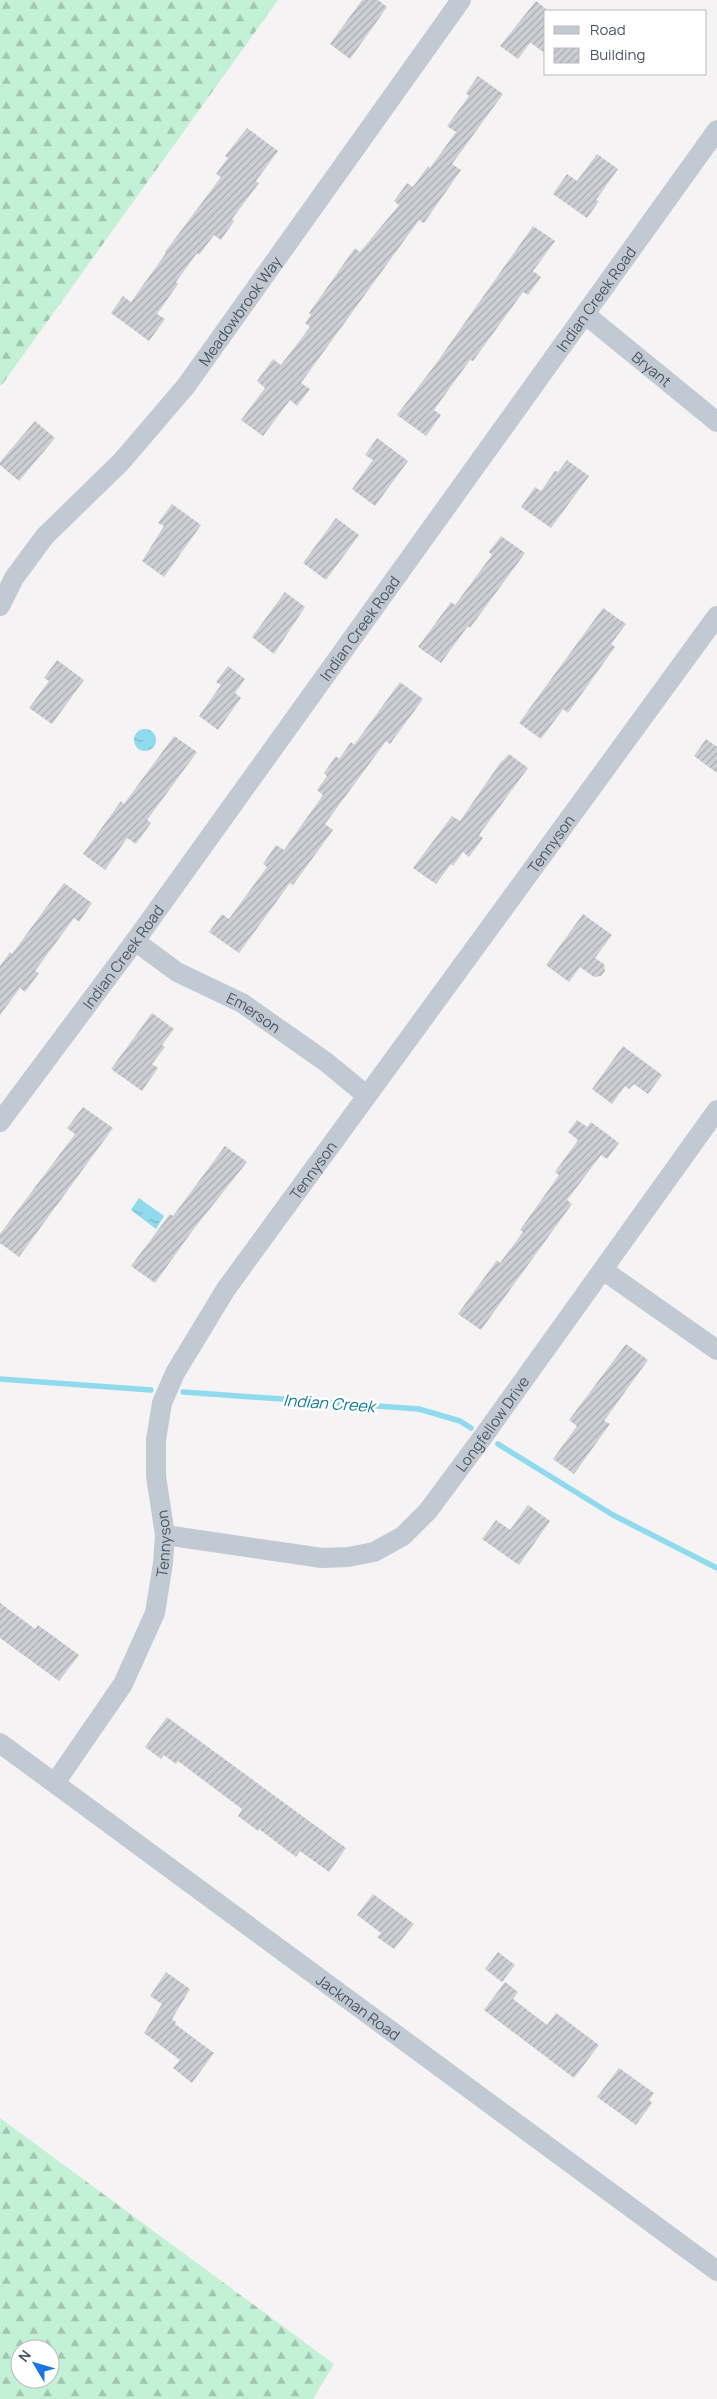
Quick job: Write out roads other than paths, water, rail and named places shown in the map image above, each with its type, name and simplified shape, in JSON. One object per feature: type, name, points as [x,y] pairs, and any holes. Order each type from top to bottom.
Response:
[{"type":"street","name":"Meadowbrook Way","points":[[0,606],[14,578],[45,536],[121,462],[186,386],[461,0]]},
{"type":"street","name":"Indian Creek Road","points":[[0,1122],[135,941],[717,130]]},
{"type":"street","name":"Bryant","points":[[586,315],[717,422]]},
{"type":"street","name":"Tennyson","points":[[55,1783],[123,1684],[154,1613],[162,1572],[165,1535],[160,1508],[156,1440],[162,1403],[175,1373],[226,1289],[717,616]]},
{"type":"street","name":"Emerson","points":[[135,941],[177,972],[242,1003],[326,1062],[366,1095]]},
{"type":"street","name":"Longfellow Drive","points":[[165,1535],[322,1558],[348,1557],[374,1552],[403,1536],[428,1512],[462,1466],[717,1110]]},
{"type":"street","points":[[603,1270],[717,1350]]},
{"type":"street","name":"Jackman Road","points":[[0,1743],[717,2271]]},
{"type":"water","points":[[145,729],[155,736],[156,740],[149,750],[145,751],[135,744],[134,740],[141,730]]},
{"type":"water","points":[[139,1198],[164,1216],[156,1229],[131,1210]]},
{"type":"waterway","name":"Indian Creek","points":[[0,1379],[151,1390]]},
{"type":"waterway","name":"Indian Creek","points":[[183,1392],[419,1409],[460,1421],[471,1428]]},
{"type":"waterway","name":"Indian Creek","points":[[498,1444],[613,1515],[717,1568]]}]
